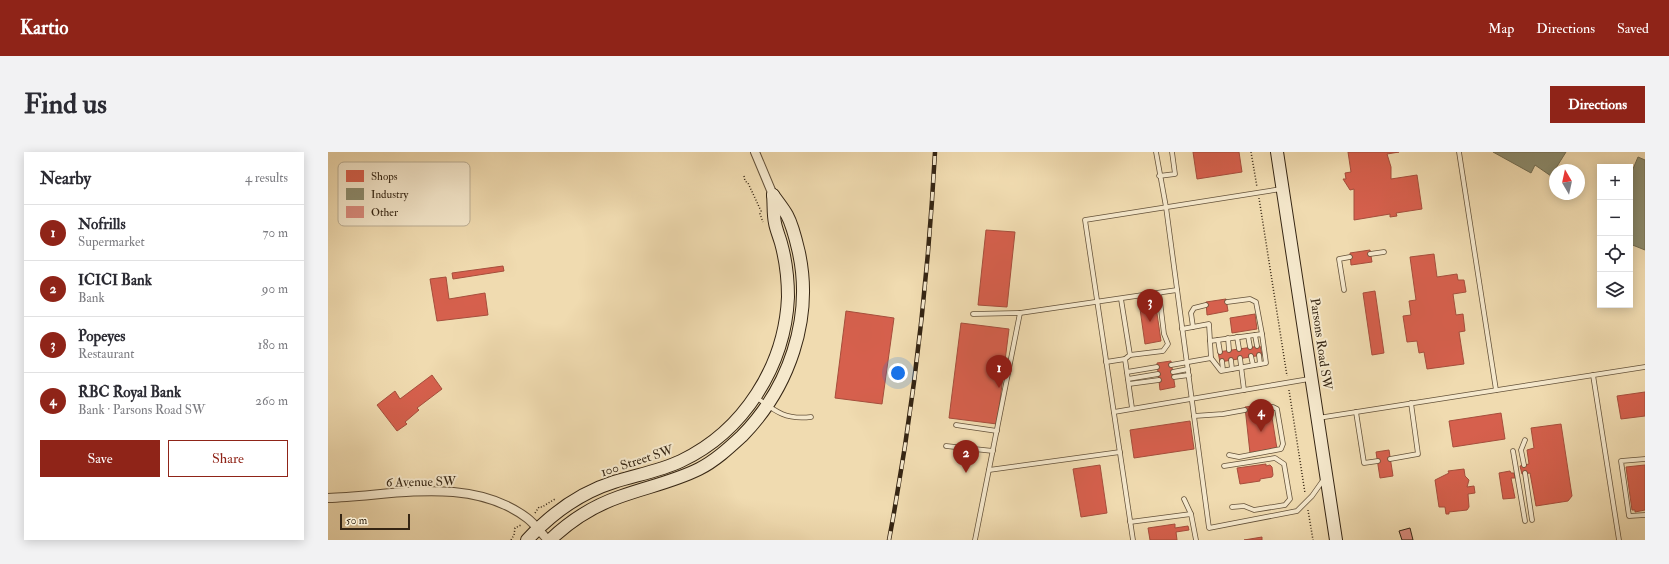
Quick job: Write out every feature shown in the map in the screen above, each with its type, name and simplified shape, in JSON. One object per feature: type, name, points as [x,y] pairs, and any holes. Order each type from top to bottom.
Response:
[{"type":"street","name":"100 Street SW","points":[[549,540],[565,526],[598,506],[620,496],[673,481],[700,469],[734,443],[758,419],[786,373],[795,348],[802,301],[801,270],[795,238],[788,216],[773,195],[755,152]]},
{"type":"street","name":"Parsons Road SW","points":[[1277,152],[1336,540]]},
{"type":"street","name":"100 Street SW","points":[[527,540],[552,515],[570,502],[614,483],[665,468],[697,452],[711,443],[736,421],[755,397],[770,370],[781,342],[788,298],[787,271],[781,241],[774,222],[773,195]]},
{"type":"street","name":"6 Avenue SW","points":[[328,498],[412,492],[457,492],[488,499],[504,506],[528,519],[549,540]]},
{"type":"lane","points":[[1156,152],[1159,176],[1166,207],[1209,528],[1297,511],[1312,496],[1326,475]]},
{"type":"lane","points":[[1159,176],[1175,174],[1172,152]]},
{"type":"lane","points":[[1459,152],[1496,390]]},
{"type":"lane","points":[[1133,540],[1085,220],[1283,188]]},
{"type":"lane","points":[[1370,254],[1384,252]]},
{"type":"lane","points":[[1344,290],[1339,259],[1350,257]]},
{"type":"lane","points":[[973,314],[1020,313],[1177,290]]},
{"type":"lane","points":[[1106,362],[1125,359],[1130,355],[1163,350],[1166,348],[1168,344],[1164,334],[1159,293]]},
{"type":"lane","points":[[1121,299],[1130,355]]},
{"type":"lane","points":[[1182,329],[1209,324],[1211,358],[1221,370],[1266,363],[1256,302],[1250,299],[1227,302]]},
{"type":"lane","points":[[1193,327],[1191,313],[1194,308],[1206,305]]},
{"type":"lane","points":[[975,540],[1020,313]]},
{"type":"lane","points":[[1210,341],[1262,334]]},
{"type":"lane","points":[[1255,335],[1257,346]]},
{"type":"lane","points":[[1248,336],[1250,347]]},
{"type":"lane","points":[[1238,337],[1239,349]]},
{"type":"lane","points":[[1228,338],[1229,350]]},
{"type":"lane","points":[[1218,340],[1220,352]]},
{"type":"lane","points":[[1251,356],[1253,365]]},
{"type":"lane","points":[[1259,356],[1260,364]]},
{"type":"lane","points":[[1171,365],[1211,358]]},
{"type":"lane","points":[[1240,358],[1244,390]]},
{"type":"lane","points":[[1125,359],[1132,408]]},
{"type":"lane","points":[[1231,360],[1232,368]]},
{"type":"lane","points":[[1222,361],[1223,370]]},
{"type":"lane","points":[[1127,372],[1157,367]]},
{"type":"lane","points":[[1318,418],[1645,367]]},
{"type":"lane","points":[[1173,372],[1188,369]]},
{"type":"lane","points":[[1128,379],[1158,374]]},
{"type":"lane","points":[[1174,378],[1189,375]]},
{"type":"lane","points":[[1593,375],[1619,540]]},
{"type":"lane","points":[[1114,412],[1312,379]]},
{"type":"lane","points":[[1128,384],[1159,380]]},
{"type":"lane","points":[[755,397],[767,406],[791,417],[811,416]]},
{"type":"lane","points":[[1390,459],[1418,454],[1411,403]]},
{"type":"lane","points":[[1229,455],[1239,457],[1281,449],[1283,444],[1277,409],[1273,406],[1253,409]]},
{"type":"lane","points":[[1194,416],[1223,414],[1245,410]]},
{"type":"lane","points":[[1356,412],[1364,463],[1378,461]]},
{"type":"lane","points":[[956,425],[997,431]]},
{"type":"lane","points":[[1524,465],[1521,450],[1525,440]]},
{"type":"lane","points":[[946,446],[992,450]]},
{"type":"lane","points":[[1513,451],[1525,521]]},
{"type":"lane","points":[[989,470],[1120,452]]},
{"type":"lane","points":[[1224,466],[1276,458],[1284,464],[1290,499],[1285,505],[1254,510],[1244,506],[1232,507]]},
{"type":"lane","points":[[1645,459],[1621,462],[1629,516],[1645,515]]},
{"type":"lane","points":[[1525,473],[1532,520]]},
{"type":"lane","points":[[1184,499],[1191,514],[1196,540]]},
{"type":"lane","points":[[1130,522],[1191,514]]},
{"type":"path","points":[[1251,152],[1255,178]]},
{"type":"path","points":[[744,176],[745,181],[748,183],[761,211],[760,214],[766,228]]},
{"type":"path","points":[[1260,205],[1286,371]]},
{"type":"path","points":[[1289,392],[1306,493]]},
{"type":"path","points":[[538,510],[539,507],[542,507],[556,499]]},
{"type":"path","points":[[1308,508],[1313,540]]},
{"type":"path","points":[[511,540],[514,535],[515,528],[517,527]]},
{"type":"building: Shops","points":[[1193,152],[1239,152],[1242,172],[1197,179]]},
{"type":"building: Shops","points":[[1348,152],[1399,152],[1387,154],[1391,167],[1391,179],[1417,175],[1422,209],[1396,213],[1397,216],[1390,217],[1390,214],[1354,220],[1354,189],[1350,190],[1343,179],[1346,179],[1345,173],[1351,172]]},
{"type":"building: Shops","points":[[986,230],[1015,232],[1007,307],[978,305]]},
{"type":"building: Shops","points":[[1370,250],[1372,262],[1351,265],[1350,253]]},
{"type":"building: Shops","points":[[1434,254],[1437,277],[1457,274],[1458,280],[1464,280],[1466,292],[1453,294],[1456,315],[1463,314],[1465,331],[1459,332],[1464,364],[1427,369],[1424,352],[1419,353],[1417,341],[1407,342],[1403,316],[1411,315],[1409,301],[1416,300],[1410,257]]},
{"type":"building: Shops","points":[[503,266],[504,271],[453,279],[452,273]]},
{"type":"building: Shops","points":[[446,277],[449,299],[485,293],[488,315],[437,321],[430,279]]},
{"type":"building: Shops","points":[[1375,291],[1384,353],[1372,355],[1363,293]]},
{"type":"building: Shops","points":[[1226,299],[1228,311],[1207,315],[1206,302]]},
{"type":"building: Shops","points":[[1155,300],[1161,341],[1145,344],[1139,302]]},
{"type":"building: Shops","points":[[846,311],[894,318],[882,404],[835,398]]},
{"type":"building: Shops","points":[[1255,314],[1257,329],[1232,333],[1230,318]]},
{"type":"building: Shops","points":[[961,323],[1009,329],[997,424],[949,418]]},
{"type":"building: Shops","points":[[1260,346],[1262,355],[1220,362],[1218,352]]},
{"type":"building: Shops","points":[[1171,361],[1175,387],[1160,390],[1157,363]]},
{"type":"building: Shops","points":[[432,375],[442,389],[417,408],[419,410],[405,422],[407,424],[397,431],[377,405],[395,391],[400,399]]},
{"type":"building: Shops","points":[[1645,392],[1645,416],[1621,419],[1617,396]]},
{"type":"building: Shops","points":[[1253,406],[1254,414],[1271,411],[1277,449],[1250,453],[1245,407]]},
{"type":"building: Shops","points":[[1501,413],[1505,439],[1453,447],[1449,421]]},
{"type":"building: Shops","points":[[1190,421],[1194,449],[1134,458],[1130,430]]},
{"type":"building: Shops","points":[[1561,424],[1572,496],[1568,501],[1536,506],[1530,473],[1522,474],[1520,466],[1529,464],[1527,450],[1534,448],[1531,428]]},
{"type":"building: Shops","points":[[1389,450],[1393,476],[1380,478],[1376,452]]},
{"type":"building: Shops","points":[[1266,464],[1266,466],[1270,465],[1272,467],[1272,477],[1260,479],[1260,481],[1240,484],[1237,468]]},
{"type":"building: Shops","points":[[1100,465],[1107,513],[1081,517],[1073,469]]},
{"type":"building: Shops","points":[[1645,465],[1645,510],[1635,512],[1635,510],[1632,510],[1626,467]]},
{"type":"building: Shops","points":[[1464,469],[1465,476],[1469,480],[1467,487],[1474,486],[1475,493],[1468,494],[1469,507],[1467,510],[1449,512],[1449,514],[1446,514],[1445,507],[1439,507],[1435,480],[1449,473],[1448,471]]},
{"type":"building: Shops","points":[[1510,471],[1511,473],[1514,473],[1515,478],[1511,478],[1515,498],[1503,499],[1499,473]]},
{"type":"building: Shops","points":[[1175,524],[1175,528],[1188,526],[1189,530],[1176,532],[1177,540],[1150,540],[1148,528]]},
{"type":"building: Shops","points":[[1262,537],[1262,540],[1244,540]]},
{"type":"building: Industry","points":[[1493,152],[1566,152],[1558,164],[1549,164],[1549,175],[1535,165],[1531,173]]},
{"type":"building: Industry","points":[[1638,157],[1645,160],[1645,250],[1633,245],[1633,169]]},
{"type":"building: Other","points":[[1410,528],[1413,540],[1402,540],[1399,531]]},
{"type":"railway","points":[[889,540],[905,444],[924,298],[935,152]]},
{"type":"place","name":"Popeyes","points":[[1150,322]]},
{"type":"place","name":"Nofrills","points":[[999,388]]},
{"type":"place","name":"RBC Royal Bank","points":[[1261,432]]},
{"type":"place","name":"ICICI Bank","points":[[966,473]]}]
